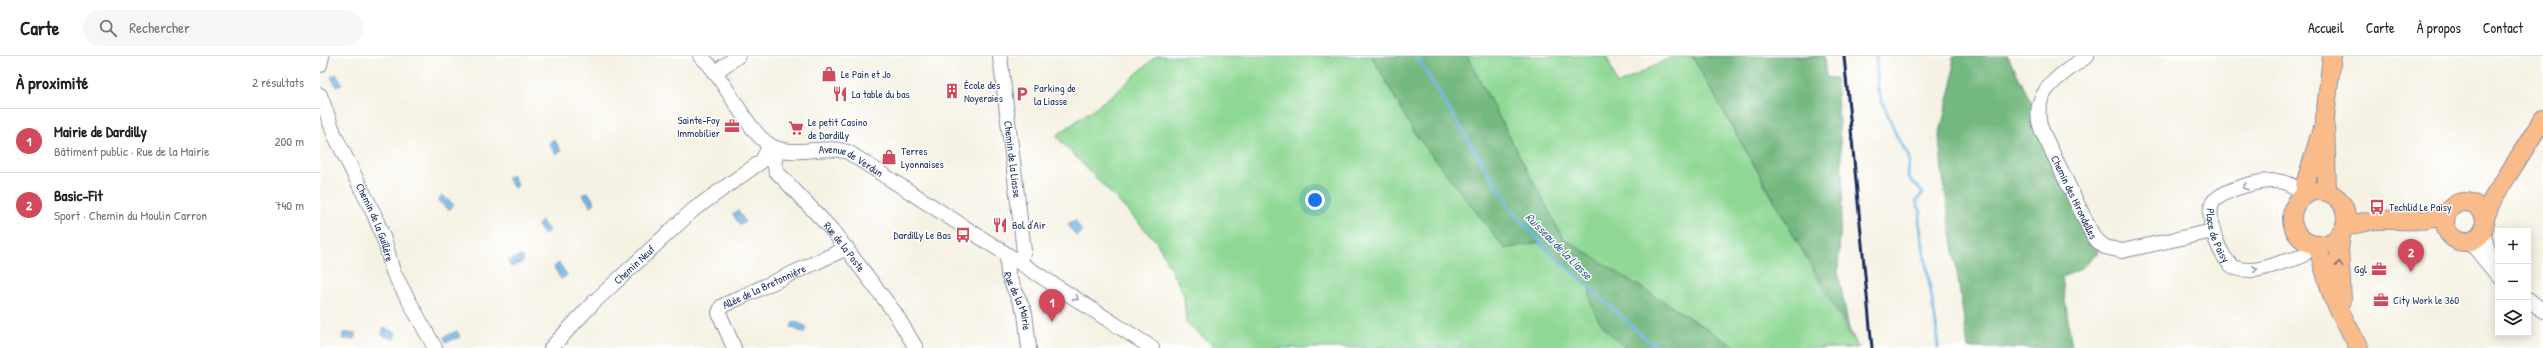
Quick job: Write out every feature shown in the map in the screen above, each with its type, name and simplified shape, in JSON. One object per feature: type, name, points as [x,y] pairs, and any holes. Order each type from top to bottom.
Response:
[{"type":"main road","points":[[2327,192],[2325,118],[2332,56]]},
{"type":"main road","points":[[2305,196],[2310,170],[2325,118]]},
{"type":"main road","points":[[2406,221],[2450,235],[2461,242],[2467,242],[2479,237],[2484,225],[2488,207],[2543,119]]},
{"type":"main road","points":[[2472,203],[2503,181]]},
{"type":"main road","points":[[2344,317],[2339,269],[2344,224],[2335,196],[2327,192],[2314,192],[2305,196],[2294,209],[2293,222],[2298,234],[2311,248],[2333,298],[2360,348]]},
{"type":"main road","points":[[2311,248],[2326,245],[2344,224],[2376,220],[2406,221],[2431,219],[2449,211],[2459,203],[2472,203],[2478,207],[2484,225]]},
{"type":"main road","points":[[2449,211],[2445,223],[2450,235]]},
{"type":"street","points":[[320,65],[322,56]]},
{"type":"street","points":[[700,56],[714,72],[760,137],[774,147],[774,163]]},
{"type":"street","points":[[714,72],[738,56]]},
{"type":"street","name":"Chemin de la Liasse","points":[[1000,56],[1024,251],[1020,262]]},
{"type":"street","name":"Chemin des Hirondelles","points":[[2087,56],[2047,87],[2041,97],[2038,114],[2046,140],[2094,238],[2105,247],[2122,251],[2213,231]]},
{"type":"street","name":"Chemin de la Guillère","points":[[320,95],[353,175],[374,214],[393,272],[435,348]]},
{"type":"street","name":"Avenue de Verdun","points":[[774,147],[837,148],[848,152],[1152,348]]},
{"type":"street","name":"Chemin Neuf","points":[[551,348],[593,303],[693,210],[762,161],[774,147]]},
{"type":"street","name":"Chemin Neuf","points":[[722,188],[774,163]]},
{"type":"street","name":"Rue de la Poste","points":[[774,163],[776,172],[826,222],[847,248],[895,313],[916,348]]},
{"type":"street","points":[[2285,183],[2299,181],[2310,170]]},
{"type":"street","name":"Place de Paisy","points":[[2285,183],[2273,180],[2253,184],[2223,194],[2213,202],[2210,215],[2213,231],[2226,261],[2235,268],[2248,270],[2262,269],[2311,248]]},
{"type":"street","points":[[2285,183],[2298,188],[2305,196]]},
{"type":"street","points":[[2484,225],[2495,267]]},
{"type":"street","points":[[2467,242],[2475,248],[2495,273]]},
{"type":"street","name":"Allée de la Bretonnière","points":[[734,348],[719,312],[722,306],[847,248]]},
{"type":"street","name":"Rue de la Mairie","points":[[1007,255],[1008,275],[1025,313],[1029,348]]},
{"type":"street","points":[[2529,300],[2543,311]]},
{"type":"green space","points":[[1156,56],[1372,56],[1413,131],[1590,289],[1599,321],[1626,348],[1216,348],[1186,323],[1184,295],[1156,241],[1056,136],[1119,90]]},
{"type":"green space","points":[[1372,56],[1467,56],[1563,238],[1737,348],[1626,348],[1622,345],[1604,327],[1595,313],[1590,297],[1590,289],[1540,242],[1505,249],[1413,131]]},
{"type":"green space","points":[[1467,56],[1607,56],[1617,85],[1673,56],[1692,56],[1857,348],[1737,348],[1563,238]]},
{"type":"green space","points":[[1692,56],[1824,56],[1826,77],[1836,78],[1843,187],[1838,271],[1849,329],[1859,348]]},
{"type":"green space","points":[[1953,56],[2008,56],[2057,153],[2079,203],[2098,253],[2079,270],[2062,277],[2072,348],[1968,348],[1942,171],[1939,136],[1953,80]]},
{"type":"water","points":[[336,74],[342,84],[337,87],[331,77]]},
{"type":"water","points":[[554,139],[561,151],[556,154],[549,143]]},
{"type":"water","points":[[512,175],[518,185],[514,188],[507,178]]},
{"type":"water","points":[[588,192],[595,203],[591,206],[583,195]]},
{"type":"water","points":[[442,195],[454,205],[449,210],[438,201]]},
{"type":"water","points":[[738,210],[745,222],[740,225],[733,214]]},
{"type":"water","points":[[1075,220],[1082,232],[1076,236],[1068,224]]},
{"type":"water","points":[[542,221],[549,231],[544,235],[538,225]]},
{"type":"water","points":[[520,256],[523,257],[523,262],[511,267],[508,261]]},
{"type":"water","points":[[559,263],[567,275],[561,279],[554,267]]},
{"type":"water","points":[[794,321],[807,327],[804,333],[791,327]]},
{"type":"water","points":[[384,328],[396,333],[394,339],[382,335]]},
{"type":"water","points":[[457,331],[460,337],[446,342],[444,337]]},
{"type":"water","points":[[343,333],[355,333],[355,339],[343,339]]},
{"type":"waterway","name":"Ruisseau de la Liasse","points":[[1416,56],[1515,215],[1548,250],[1651,343],[1662,348]]},
{"type":"waterway","points":[[1876,56],[1878,91],[1897,137],[1909,156],[1908,177],[1923,193],[1916,201],[1921,212],[1919,221],[1936,324],[1938,348]]},
{"type":"railway","points":[[1844,56],[1872,348]]},
{"type":"place","name":"Le Pain et Jo","points":[[829,74]]},
{"type":"place","name":"École des Noyeraies","points":[[952,91]]},
{"type":"place","name":"La table du bas","points":[[840,94]]},
{"type":"place","name":"Parking de la Liasse","points":[[1022,94]]},
{"type":"place","name":"Sainte-Foy Immobilier","points":[[732,126]]},
{"type":"place","name":"Le petit Casino de Dardilly","points":[[796,128]]},
{"type":"place","name":"Terres Lyonnaises","points":[[889,157]]},
{"type":"place","name":"Techlid Le Paisy","points":[[2377,207]]},
{"type":"place","name":"Bol d'Air","points":[[1000,225]]},
{"type":"place","name":"Dardilly Le Bas","points":[[963,235]]},
{"type":"place","name":"Ggl","points":[[2379,269]]},
{"type":"place","name":"Basic-Fit","points":[[2411,272]]},
{"type":"place","name":"City Work le 360","points":[[2381,300]]},
{"type":"place","name":"Mairie de Dardilly","points":[[1052,322]]}]
